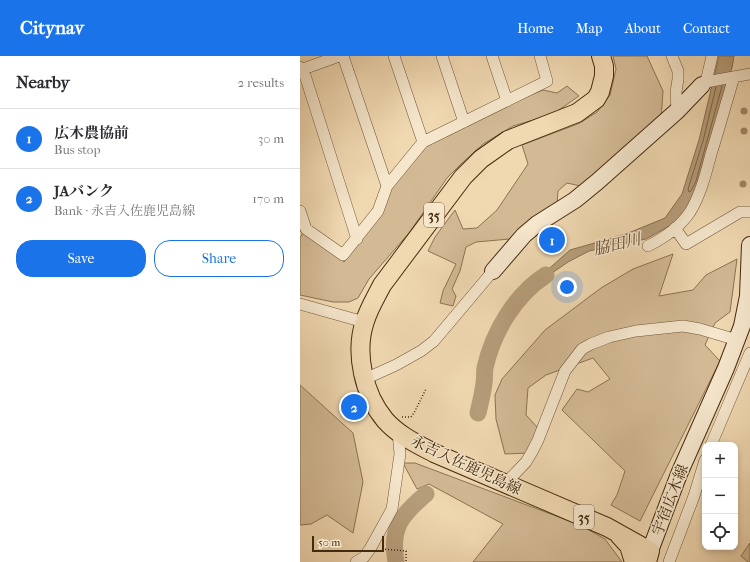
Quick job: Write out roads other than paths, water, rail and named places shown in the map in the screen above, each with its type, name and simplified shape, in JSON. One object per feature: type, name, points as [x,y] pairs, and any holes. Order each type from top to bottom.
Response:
[{"type":"main road","name":"永吉入佐鹿児島線","points":[[601,56],[604,66],[604,76],[600,92],[596,99],[576,113],[508,140],[481,159],[462,177],[382,285],[364,322],[361,354],[365,379],[370,395],[381,414],[385,420],[399,424],[418,445],[505,484],[582,516],[617,533],[648,556]]},
{"type":"main road","points":[[617,533],[629,546],[634,562]]},
{"type":"street","points":[[339,56],[301,68],[357,239]]},
{"type":"street","points":[[343,56],[387,186]]},
{"type":"street","points":[[394,56],[423,142]]},
{"type":"street","points":[[442,56],[464,122]]},
{"type":"street","points":[[492,56],[507,101]]},
{"type":"street","points":[[300,211],[306,229],[343,255],[378,211],[387,186],[423,142],[547,81],[540,56]]},
{"type":"street","points":[[672,56],[678,71],[676,92],[677,111]]},
{"type":"street","points":[[706,83],[712,56]]},
{"type":"street","points":[[365,379],[396,365],[421,351],[434,341],[514,246],[528,232],[537,224],[551,217],[580,196],[677,111],[706,83],[750,74]]},
{"type":"street","points":[[648,246],[663,238],[690,212],[702,184],[732,78]]},
{"type":"street","points":[[675,228],[686,244],[740,212],[750,212]]},
{"type":"street","name":"宇宿広木線","points":[[648,556],[679,474],[726,368],[747,313],[750,245]]},
{"type":"street","points":[[300,304],[364,322]]},
{"type":"street","points":[[505,484],[526,462],[532,452],[565,371],[582,349],[609,337],[636,330],[683,326],[700,329],[737,340]]},
{"type":"street","points":[[712,442],[750,353]]},
{"type":"street","points":[[356,562],[364,557],[370,549],[392,509],[400,454],[399,424]]},
{"type":"street","points":[[670,561],[702,470]]},
{"type":"water","points":[[719,56],[734,56],[732,68],[724,91],[700,183],[685,211],[671,225],[646,239],[589,251],[568,262],[517,297],[570,250],[626,234],[665,218],[682,194],[699,140]]},
{"type":"waterway","name":"脇田川","points":[[478,413],[484,387],[485,368],[500,328],[515,304],[535,283],[546,275]]},
{"type":"waterway","name":"脇田川","points":[[396,562],[395,540],[399,523],[410,509],[426,494]]},
{"type":"place","name":"広木農協前","points":[[552,240]]},
{"type":"place","name":"JAバンク","points":[[354,407]]}]
